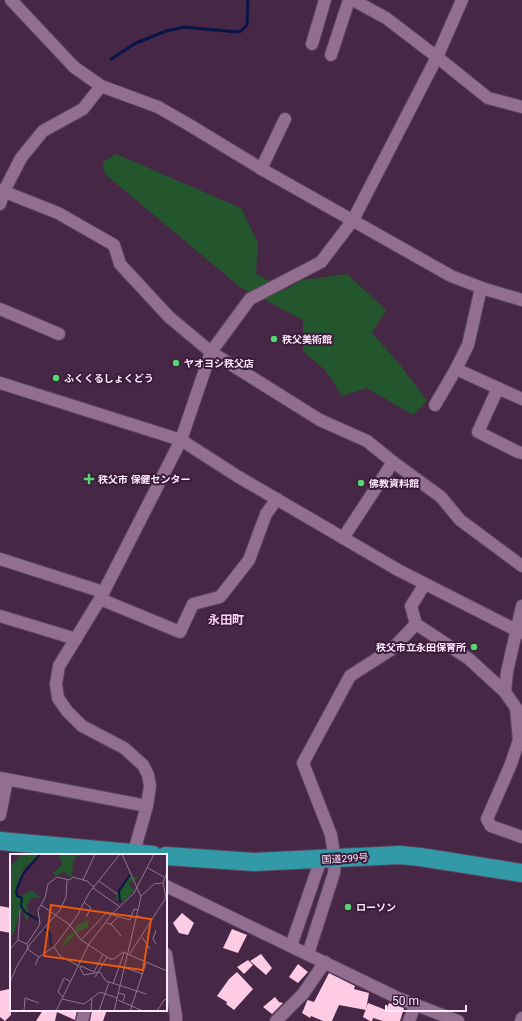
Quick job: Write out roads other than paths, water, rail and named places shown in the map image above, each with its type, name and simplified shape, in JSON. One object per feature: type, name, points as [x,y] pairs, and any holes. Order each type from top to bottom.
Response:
[{"type":"highway","points":[[0,841],[133,854]]},
{"type":"highway","name":"国道299号","points":[[167,856],[254,862],[400,855],[522,872]]},
{"type":"street","points":[[11,0],[74,67],[101,86],[158,107],[261,169],[451,276],[482,288],[522,300]]},
{"type":"street","points":[[312,44],[325,0]]},
{"type":"street","points":[[331,55],[349,0]]},
{"type":"street","points":[[353,0],[386,18],[438,57],[488,98],[522,107]]},
{"type":"street","points":[[133,854],[147,806],[150,786],[148,774],[143,764],[124,748],[82,726],[67,712],[58,698],[56,684],[59,666],[102,596],[181,440],[211,352],[250,300],[321,262],[353,220],[438,57],[462,0]]},
{"type":"street","points":[[0,204],[2,190],[21,158],[43,131],[83,109],[101,86]]},
{"type":"street","points":[[261,169],[285,118]]},
{"type":"street","points":[[2,190],[58,213],[114,245],[120,264],[169,318],[211,352],[320,420],[367,441],[441,497],[460,520],[522,566]]},
{"type":"street","points":[[435,405],[456,369],[468,344],[482,288]]},
{"type":"street","points":[[0,309],[59,334]]},
{"type":"street","points":[[456,369],[522,399]]},
{"type":"street","points":[[0,383],[181,440],[237,476],[398,570],[520,632]]},
{"type":"street","points":[[498,388],[478,432],[522,453]]},
{"type":"street","points":[[343,538],[393,462]]},
{"type":"street","points":[[0,559],[102,596],[180,632],[193,604],[220,597],[249,560],[266,514],[277,499]]},
{"type":"street","points":[[425,584],[411,606],[416,624],[469,659],[505,692],[516,708],[518,740],[511,764],[487,819],[491,826],[522,837]]},
{"type":"street","points":[[505,692],[507,672],[520,632],[522,606]]},
{"type":"street","points":[[0,616],[76,639]]},
{"type":"street","points":[[291,946],[328,859],[331,835],[303,763],[350,676],[392,650],[416,624]]},
{"type":"street","points":[[0,815],[4,779],[147,806]]},
{"type":"street","points":[[308,954],[334,873],[328,859]]},
{"type":"street","points":[[167,886],[398,998],[458,1021]]},
{"type":"street","points":[[167,960],[176,1021]]},
{"type":"street","points":[[276,1021],[303,994],[325,962]]},
{"type":"street","points":[[409,1021],[415,1005]]},
{"type":"street","points":[[82,1021],[85,1011]]},
{"type":"waterway","points":[[111,59],[136,43],[166,31],[184,27],[237,32],[241,31],[247,25],[248,0]]},
{"type":"place","name":"秩父美術館","points":[[274,339]]},
{"type":"place","name":"ヤオヨシ秩父店","points":[[176,363]]},
{"type":"place","name":"ふくくるしょくどう","points":[[56,378]]},
{"type":"place","name":"秩父市 保健センター","points":[[89,479]]},
{"type":"place","name":"佛教資料館","points":[[361,483]]},
{"type":"place","name":"秩父市立永田保育所","points":[[474,647]]},
{"type":"place","name":"ローソン","points":[[348,907]]},
{"type":"district","name":"永田町","points":[[226,620]]}]
